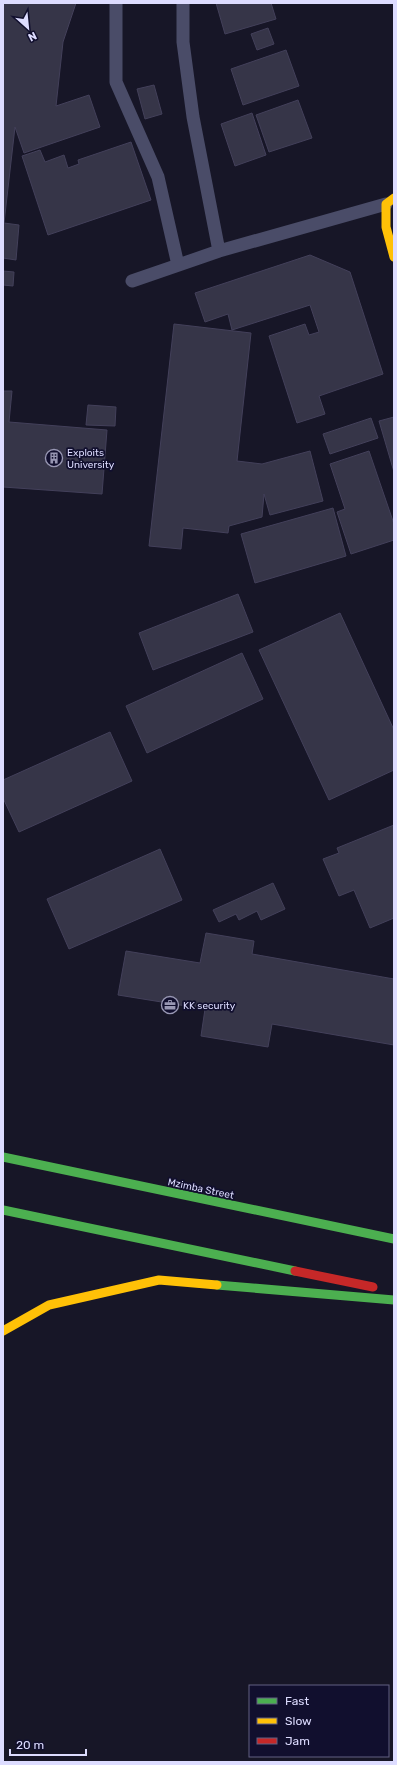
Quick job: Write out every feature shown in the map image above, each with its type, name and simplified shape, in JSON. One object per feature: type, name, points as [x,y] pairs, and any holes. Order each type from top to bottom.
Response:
[{"type":"main road","points":[[390,201],[386,227],[394,257]]},
{"type":"main road","name":"Mzimba Street","points":[[3,1157],[394,1239]]},
{"type":"main road","points":[[3,1210],[378,1288]]},
{"type":"main road","points":[[3,1331],[49,1305],[159,1280],[394,1300]]},
{"type":"lane","points":[[116,3],[116,82],[158,177],[178,265]]},
{"type":"lane","points":[[183,3],[183,42],[194,117],[219,251]]},
{"type":"lane","points":[[132,281],[219,251],[390,201]]},
{"type":"building","points":[[3,3],[76,3],[63,42],[56,106],[89,95],[100,127],[24,153],[15,127],[4,223],[19,225],[16,260],[3,258]]},
{"type":"building","points":[[216,3],[271,3],[276,19],[225,34]]},
{"type":"building","points":[[268,28],[274,44],[257,50],[251,34]]},
{"type":"building","points":[[286,50],[299,86],[243,105],[231,69]]},
{"type":"building","points":[[154,85],[162,114],[145,119],[137,89]]},
{"type":"building","points":[[298,100],[312,138],[269,152],[256,115]]},
{"type":"building","points":[[252,113],[266,155],[235,166],[221,124]]},
{"type":"building","points":[[131,142],[151,200],[48,235],[22,156],[40,150],[45,162],[64,155],[68,168],[79,164],[78,160]]},
{"type":"building","points":[[310,255],[350,272],[383,374],[319,396],[325,414],[297,423],[269,336],[305,324],[309,335],[319,332],[310,305],[232,330],[228,314],[205,322],[195,293]]},
{"type":"building","points":[[3,271],[14,272],[13,286],[3,285]]},
{"type":"building","points":[[174,324],[251,333],[237,461],[262,464],[310,451],[323,501],[270,515],[264,494],[262,517],[229,526],[228,533],[183,528],[181,549],[149,546]]},
{"type":"building","name":"Exploits University","points":[[3,391],[12,391],[9,422],[107,430],[102,494],[3,487]]},
{"type":"building","points":[[88,405],[116,407],[115,426],[86,425]]},
{"type":"building","points":[[394,417],[394,472],[379,421]]},
{"type":"building","points":[[371,418],[378,438],[330,454],[323,434]]},
{"type":"building","points":[[369,451],[394,524],[394,540],[351,554],[337,512],[345,509],[330,464]]},
{"type":"building","points":[[333,508],[346,556],[255,583],[241,534]]},
{"type":"building","points":[[238,594],[253,632],[153,670],[139,633]]},
{"type":"building","points":[[340,613],[394,730],[394,770],[329,800],[259,650]]},
{"type":"building","points":[[242,653],[263,699],[147,753],[126,706]]},
{"type":"building","points":[[110,732],[132,781],[19,832],[3,798],[3,780]]},
{"type":"building","points":[[394,825],[394,918],[370,928],[354,890],[339,896],[323,859],[339,853],[337,848]]},
{"type":"building","points":[[160,849],[182,900],[69,949],[47,899]]},
{"type":"building","points":[[273,883],[285,909],[261,920],[257,911],[239,920],[236,914],[219,922],[213,910]]},
{"type":"building","points":[[206,933],[254,941],[252,954],[394,979],[394,1045],[272,1024],[268,1047],[201,1036],[205,1009],[118,995],[126,951],[200,963]]},
{"type":"traffic: fast","points":[[3,1157],[394,1239]]},
{"type":"traffic: fast","points":[[3,1210],[295,1271]]},
{"type":"traffic: fast","points":[[217,1285],[394,1300]]},
{"type":"traffic: slow","points":[[394,198],[386,204],[386,227],[394,257]]},
{"type":"traffic: slow","points":[[3,1331],[49,1305],[159,1280],[217,1285]]},
{"type":"traffic: jam","points":[[295,1271],[373,1287]]},
{"type":"place","name":"Exploits University","points":[[54,458]]},
{"type":"place","name":"KK security","points":[[170,1005]]}]
